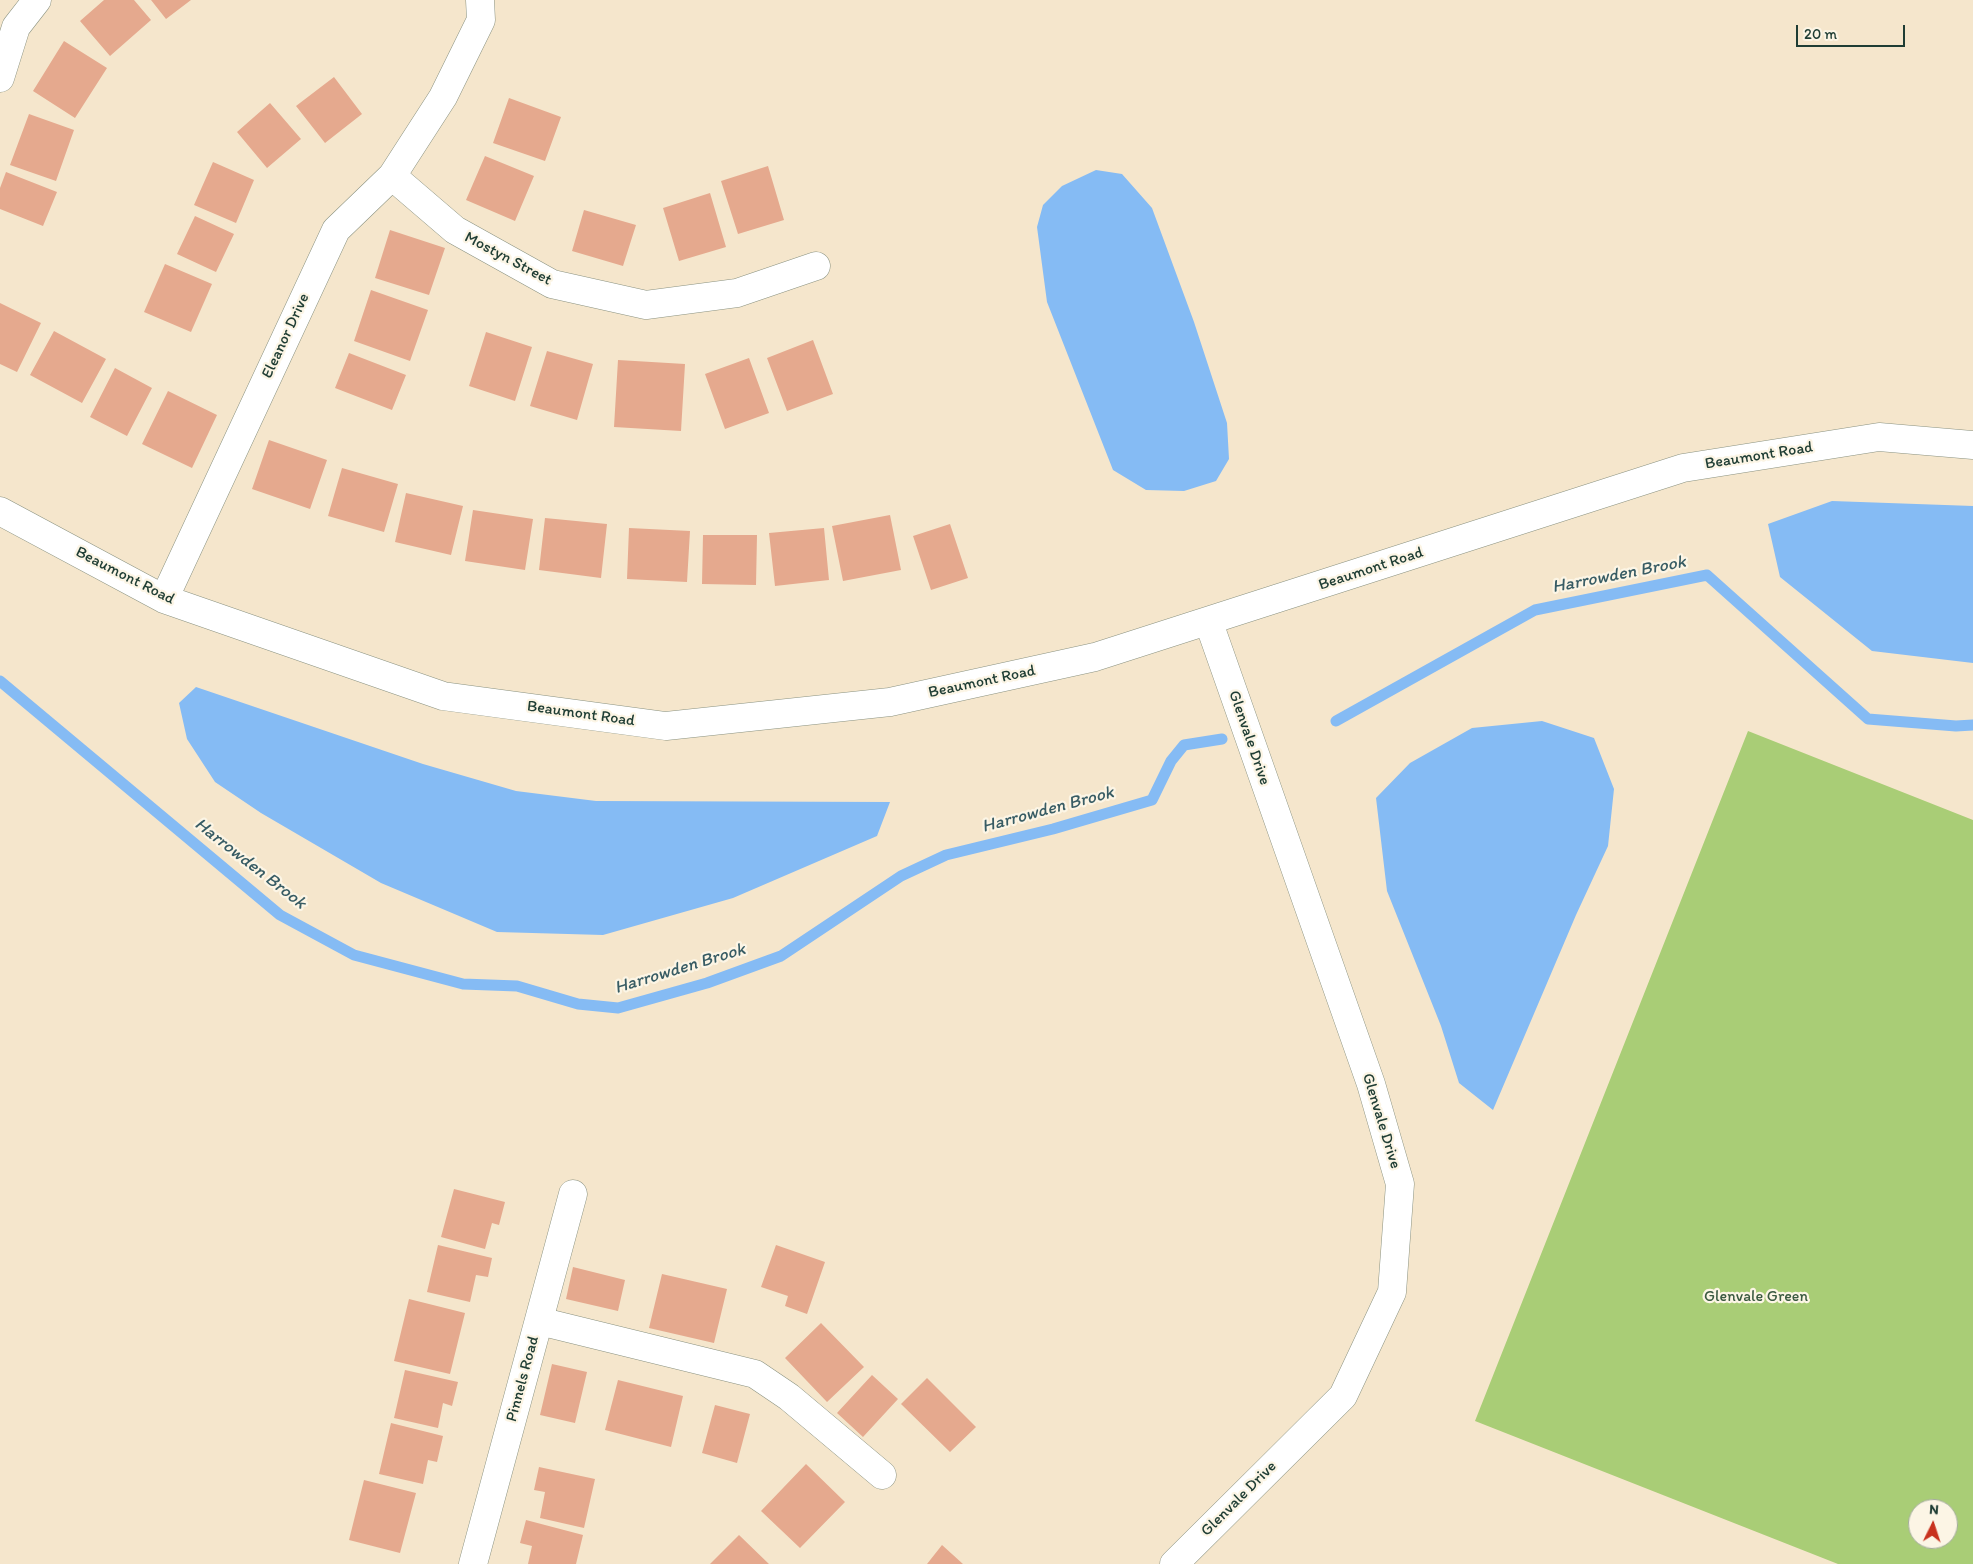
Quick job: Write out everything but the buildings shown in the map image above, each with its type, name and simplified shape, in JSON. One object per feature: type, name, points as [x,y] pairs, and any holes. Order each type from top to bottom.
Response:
[{"type":"street","points":[[0,78],[16,27],[37,0]]},
{"type":"street","name":"Eleanor Drive","points":[[164,599],[336,230],[392,176],[443,97],[481,20],[480,0]]},
{"type":"street","name":"Mostyn Street","points":[[392,176],[455,230],[552,284],[646,305],[737,293],[816,266]]},
{"type":"street","name":"Beaumont Road","points":[[0,511],[164,599],[443,696],[666,726],[890,702],[1095,658],[1209,623],[1683,468],[1879,437],[1973,445]]},
{"type":"street","name":"Glenvale Drive","points":[[1174,1564],[1343,1396],[1392,1292],[1400,1184],[1371,1084],[1209,623]]},
{"type":"street","name":"Pinnels Road","points":[[473,1564],[573,1194]]},
{"type":"street","points":[[539,1321],[755,1374],[789,1397],[882,1475]]},
{"type":"green space","name":"Glenvale Green","points":[[1748,731],[1973,820],[1973,1564],[1838,1564],[1475,1421]]},
{"type":"water","points":[[1096,170],[1122,174],[1152,208],[1194,322],[1227,423],[1229,459],[1216,481],[1184,491],[1146,490],[1113,470],[1047,302],[1037,227],[1043,205],[1062,186]]},
{"type":"water","points":[[1832,501],[1973,506],[1973,663],[1872,651],[1780,577],[1768,524]]},
{"type":"water","points":[[196,687],[423,764],[516,791],[596,801],[890,802],[877,836],[733,898],[603,935],[497,932],[381,883],[261,813],[215,782],[187,739],[179,703]]},
{"type":"water","points":[[1542,721],[1594,738],[1614,789],[1608,846],[1576,915],[1493,1110],[1459,1083],[1441,1026],[1387,891],[1376,798],[1410,763],[1472,728]]},
{"type":"waterway","name":"Harrowden Brook","points":[[1336,721],[1535,610],[1707,575],[1868,719],[1956,726],[1973,725]]},
{"type":"waterway","name":"Harrowden Brook","points":[[0,681],[280,915],[354,955],[463,984],[517,986],[578,1004],[618,1008],[707,983],[781,956],[901,876],[946,855],[1053,829],[1152,800],[1171,761],[1184,745],[1222,739]]}]
